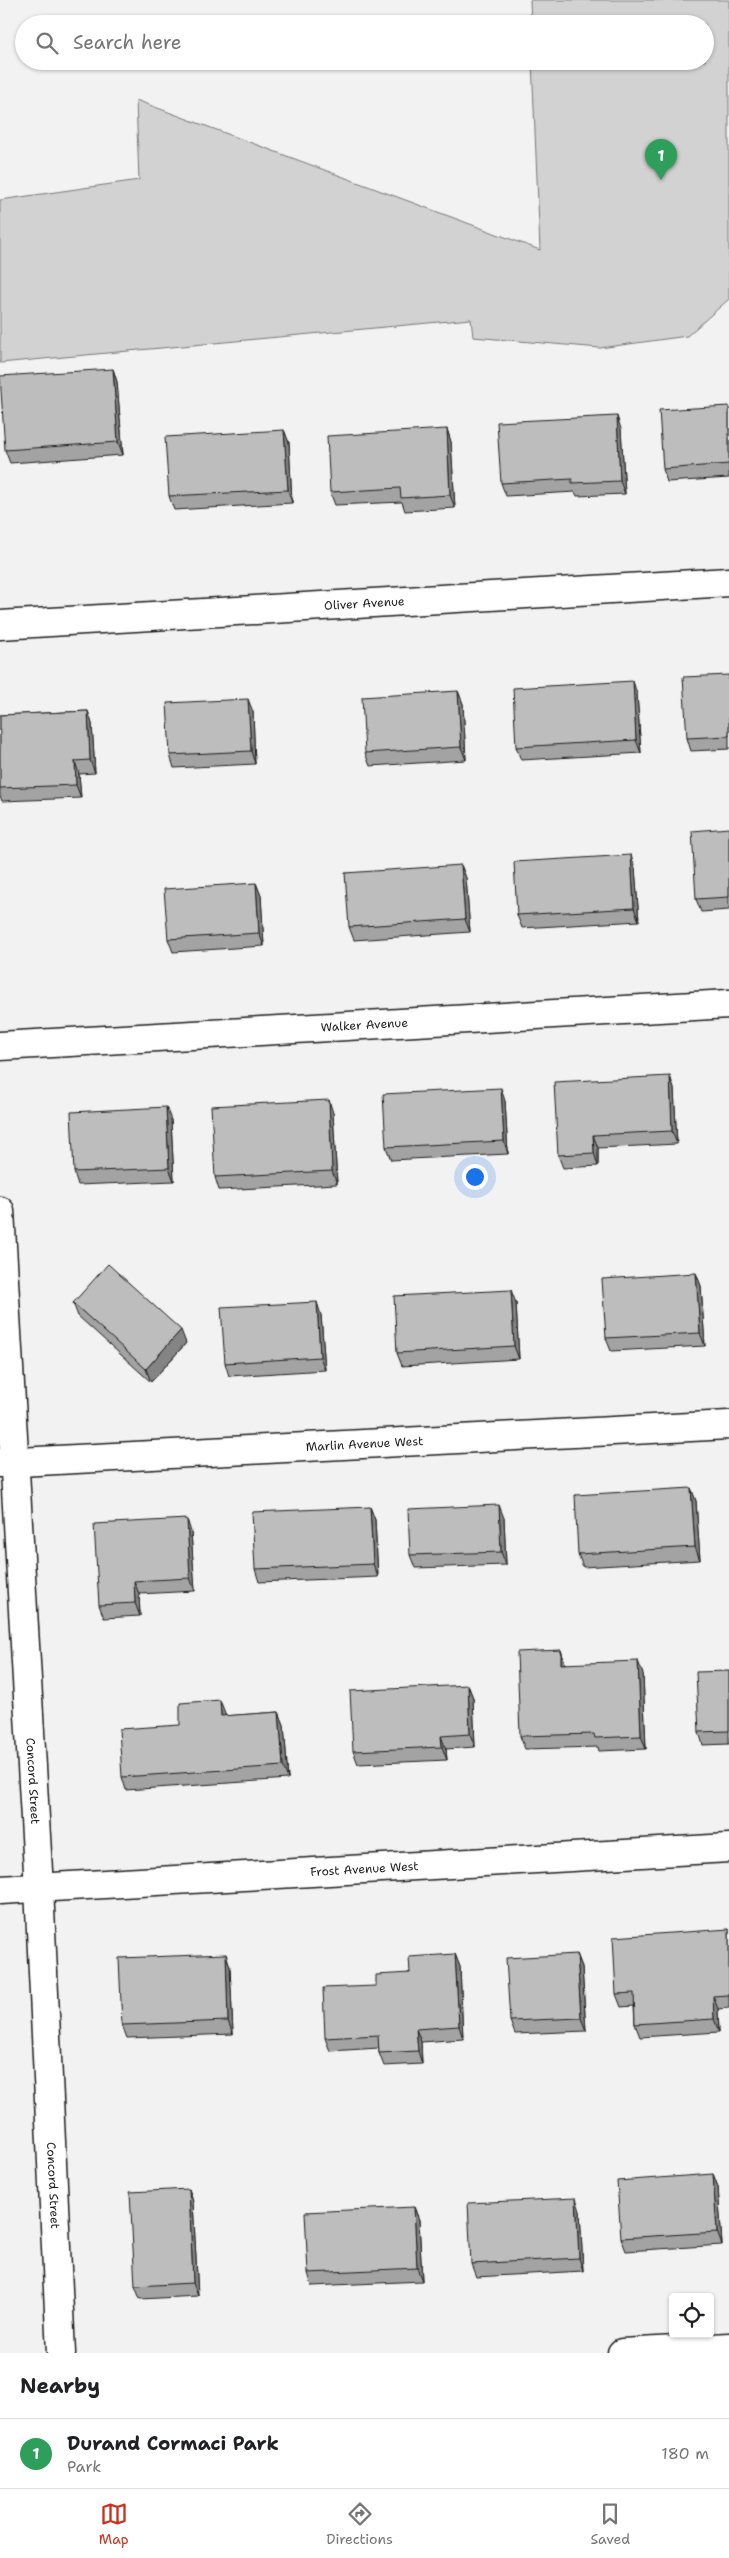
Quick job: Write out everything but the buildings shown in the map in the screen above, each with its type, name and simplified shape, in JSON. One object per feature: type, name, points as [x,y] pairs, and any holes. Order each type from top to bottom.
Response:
[{"type":"street","name":"Oliver Avenue","points":[[0,625],[729,582]]},
{"type":"street","name":"Walker Avenue","points":[[0,1046],[729,1004]]},
{"type":"street","name":"Concord Street","points":[[0,1211],[7,1463],[39,1888],[61,2353]]},
{"type":"street","name":"Marlin Avenue West","points":[[7,1463],[729,1425]]},
{"type":"street","name":"Frost Avenue West","points":[[0,1890],[729,1848]]},
{"type":"street","points":[[622,2353],[729,2347]]},
{"type":"shaded area","points":[[530,0],[729,0],[729,299],[687,336],[600,348],[473,337],[471,319],[0,363],[0,200],[139,180],[136,100],[540,250],[532,70],[714,70],[714,15],[531,15]]},
{"type":"place","name":"Durand Cormaci Park","points":[[661,180]]}]
